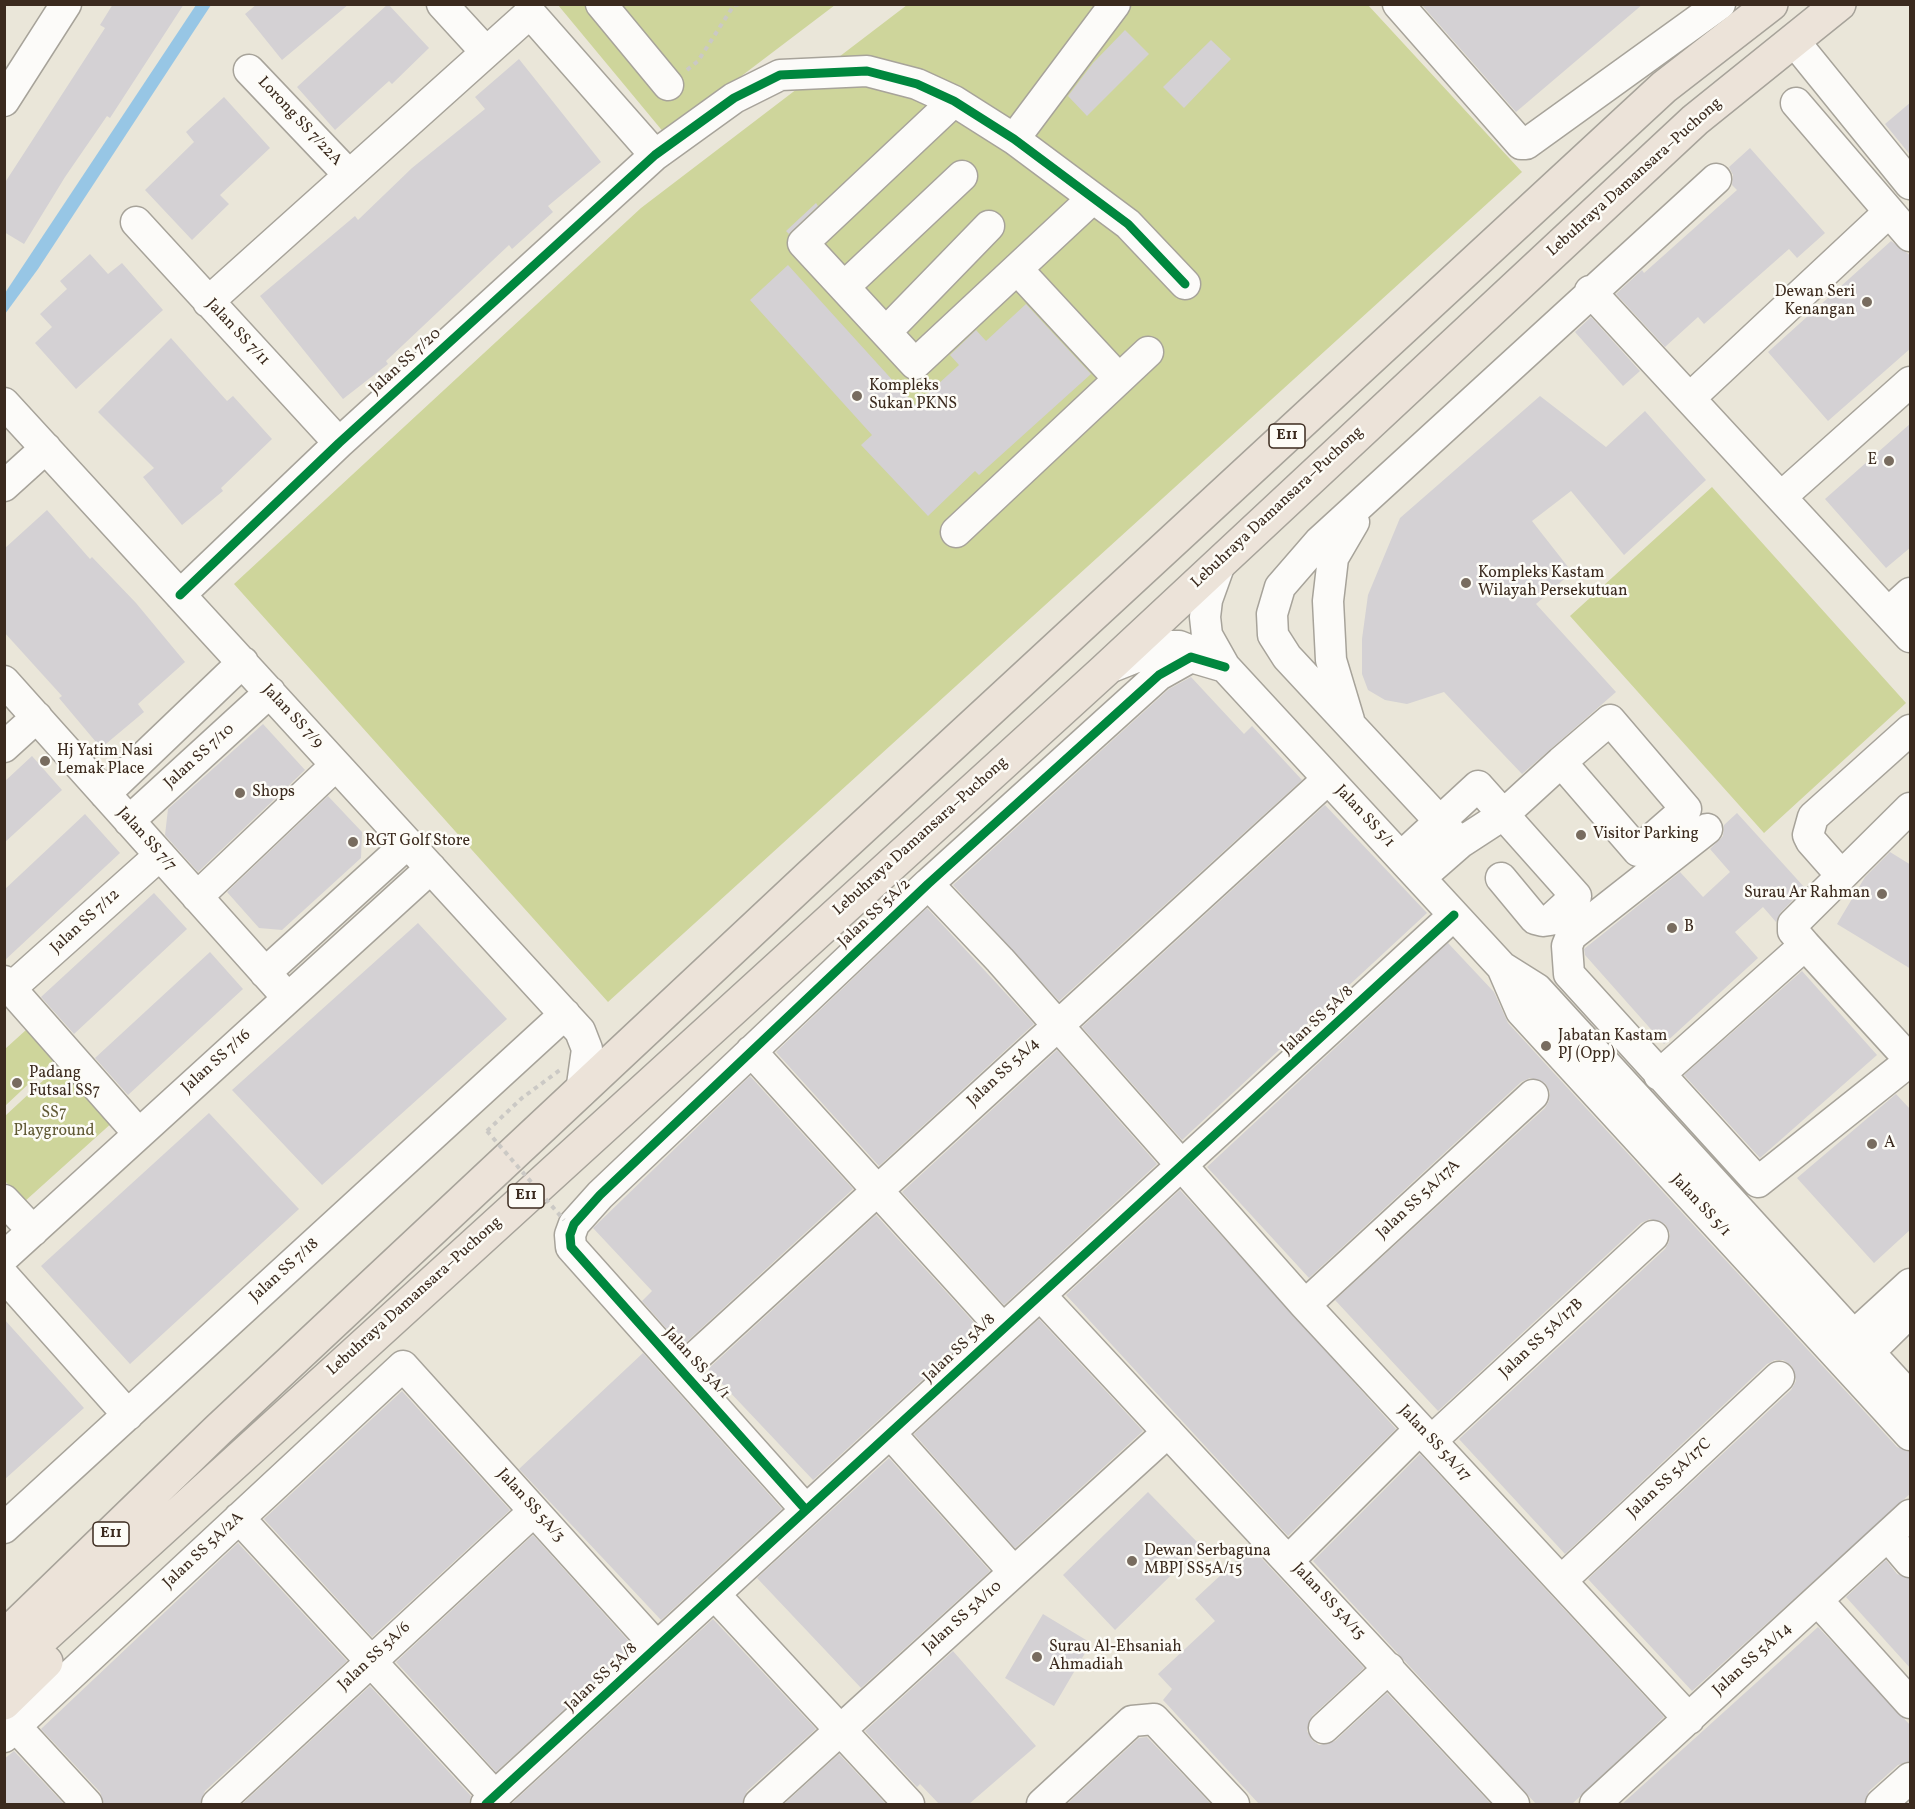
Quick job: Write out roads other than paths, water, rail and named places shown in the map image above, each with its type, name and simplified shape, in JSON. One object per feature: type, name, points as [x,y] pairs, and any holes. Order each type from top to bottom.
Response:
[{"type":"highway","name":"E11","points":[[4,1637],[218,1430],[541,1126],[643,1036],[733,947],[1664,87],[1771,4]]},
{"type":"highway","name":"Lebuhraya Damansara–Puchong","points":[[4,1673],[1104,671],[1695,120],[1839,4]]},
{"type":"highway","points":[[4,1607],[150,1477],[218,1430]]},
{"type":"highway","points":[[8,1722],[151,1560],[201,1492]]},
{"type":"street","points":[[4,100],[66,4]]},
{"type":"street","points":[[442,4],[486,52]]},
{"type":"street","points":[[602,4],[668,85]]},
{"type":"street","points":[[1014,139],[1115,4]]},
{"type":"street","points":[[1398,4],[1521,144],[1526,144],[1720,4]]},
{"type":"street","points":[[1582,163],[1740,4]]},
{"type":"street","points":[[208,302],[535,9],[655,155]]},
{"type":"street","points":[[1794,40],[1911,184]]},
{"type":"street","name":"Lorong SS 7/22A","points":[[249,70],[349,175]]},
{"type":"street","name":"Jalan SS 7/20","points":[[180,595],[339,443],[655,155],[734,98],[780,75],[867,71],[917,84],[954,101],[1014,139],[1128,224],[1185,284]]},
{"type":"street","points":[[954,101],[803,243],[915,364],[1093,198]]},
{"type":"street","points":[[1796,103],[1911,236]]},
{"type":"street","points":[[844,287],[962,176]]},
{"type":"street","points":[[1460,843],[1287,657],[1273,635],[1272,614],[1280,587],[1319,542],[1590,291],[1716,178]]},
{"type":"street","points":[[1690,398],[1889,212]]},
{"type":"street","name":"Jalan SS 7/11","points":[[136,222],[339,443]]},
{"type":"street","points":[[886,332],[989,226]]},
{"type":"street","points":[[1017,269],[1119,379]]},
{"type":"street","points":[[1590,291],[1911,637]]},
{"type":"street","points":[[956,532],[1148,352]]},
{"type":"street","points":[[1781,497],[1911,382]]},
{"type":"street","name":"Jalan SS 7/9","points":[[4,403],[431,868],[577,1031]]},
{"type":"street","points":[[4,486],[46,448]]},
{"type":"street","points":[[1351,726],[1331,660],[1328,601],[1333,558],[1372,493]]},
{"type":"street","name":"Jalan SS 5/1","points":[[1221,561],[1207,600],[1205,617],[1207,635],[1225,667],[1502,967],[1537,989],[1821,1300],[1852,1353],[1911,1436]]},
{"type":"street","points":[[1888,613],[1911,593]]},
{"type":"street","name":"Jalan SS 5/1","points":[[1104,671],[1145,652],[1179,646],[1225,667]]},
{"type":"street","name":"Jalan SS 5A/2","points":[[567,1227],[574,1224],[600,1195],[928,884],[1159,675],[1191,657],[1225,667]]},
{"type":"street","points":[[105,794],[243,662]]},
{"type":"street","name":"Jalan SS 7/7","points":[[4,681],[288,998]]},
{"type":"street","name":"Jalan SS 7/10","points":[[129,821],[270,692]]},
{"type":"street","points":[[4,747],[37,717]]},
{"type":"street","points":[[1842,875],[1811,841],[1808,835],[1813,817],[1911,730]]},
{"type":"street","points":[[1411,868],[1460,843],[1503,815],[1561,762]]},
{"type":"street","points":[[197,897],[336,765]]},
{"type":"street","name":"Jalan SS 5A/4","points":[[681,1370],[1057,1024],[1328,779]]},
{"type":"street","points":[[1411,868],[1439,822],[1478,786],[1576,896],[1550,920],[1543,921],[1535,919],[1501,878]]},
{"type":"street","points":[[1707,829],[1572,936],[1567,946],[1569,974],[1758,1182],[1911,1060],[1793,931],[1796,919],[1911,808]]},
{"type":"street","points":[[265,973],[408,843]]},
{"type":"street","name":"Jalan SS 7/12","points":[[8,985],[160,855]]},
{"type":"street","name":"Jalan SS 7/16","points":[[4,1257],[431,868]]},
{"type":"street","name":"Jalan SS 5A/17","points":[[928,884],[1057,1024],[1305,1305],[1689,1719]]},
{"type":"street","name":"Jalan SS 5A/8","points":[[503,1798],[657,1647],[1184,1166],[1454,915]]},
{"type":"street","points":[[1659,1075],[1805,945]]},
{"type":"street","name":"Jalan SS 5/1","points":[[1502,967],[1521,1011],[1852,1353],[1911,1395]]},
{"type":"street","points":[[8,985],[139,1134]]},
{"type":"street","points":[[581,1092],[577,1031],[602,1039],[620,1040],[643,1036]]},
{"type":"street","name":"Jalan SS 7/18","points":[[4,1528],[128,1414],[577,1031]]},
{"type":"street","points":[[751,1051],[1004,1329]]},
{"type":"street","name":"Jalan SS 5A/17A","points":[[1305,1305],[1533,1095]]},
{"type":"street","points":[[4,1200],[33,1231]]},
{"type":"street","name":"Jalan SS 5A/1","points":[[567,1227],[571,1247],[806,1510]]},
{"type":"street","name":"Jalan SS 5A/17B","points":[[1289,1560],[1426,1435],[1653,1236]]},
{"type":"street","points":[[4,1276],[128,1414]]},
{"type":"street","name":"Jalan SS 5A/15","points":[[1041,1296],[1514,1804]]},
{"type":"street","points":[[1821,1300],[1853,1312],[1908,1301]]},
{"type":"street","points":[[1852,1353],[1908,1301]]},
{"type":"street","points":[[1908,1301],[1899,1341],[1899,1371],[1911,1395]]},
{"type":"street","name":"Jalan SS 5A/3","points":[[403,1366],[657,1647]]},
{"type":"street","name":"Jalan SS 5A/2A","points":[[8,1722],[239,1518],[403,1366]]},
{"type":"street","name":"Jalan SS 5A/17C","points":[[1561,1581],[1779,1377]]},
{"type":"street","name":"Jalan SS 5A/10","points":[[759,1804],[1168,1432]]},
{"type":"street","points":[[890,1433],[1014,1572]]},
{"type":"street","name":"Jalan SS 5A/6","points":[[217,1804],[534,1510]]},
{"type":"street","name":"Jalan SS 5A/14","points":[[1595,1804],[1911,1515]]},
{"type":"street","points":[[239,1518],[503,1798]]},
{"type":"street","points":[[1888,1536],[1911,1562]]},
{"type":"street","points":[[715,1595],[848,1723],[909,1804]]},
{"type":"street","points":[[1818,1601],[1911,1703]]},
{"type":"street","points":[[1324,1728],[1389,1668]]},
{"type":"street","points":[[1042,1804],[1132,1720],[1154,1719],[1234,1804]]},
{"type":"street","points":[[8,1722],[87,1804]]},
{"type":"street","points":[[1881,1804],[1911,1778]]},
{"type":"water","points":[[196,5],[211,5],[38,269],[5,314],[5,293]]},
{"type":"place","name":"Dewan Seri Kenangan","points":[[1867,302]]},
{"type":"place","name":"Kompleks Sukan PKNS","points":[[857,396]]},
{"type":"place","name":"E","points":[[1889,461]]},
{"type":"place","name":"Kompleks Kastam Wilayah Persekutuan","points":[[1466,583]]},
{"type":"place","name":"Hj Yatim Nasi Lemak Place","points":[[45,761]]},
{"type":"place","name":"Shops","points":[[240,793]]},
{"type":"place","name":"Visitor Parking","points":[[1581,835]]},
{"type":"place","name":"RGT Golf Store","points":[[353,842]]},
{"type":"place","name":"Surau Ar Rahman","points":[[1882,894]]},
{"type":"place","name":"B","points":[[1672,928]]},
{"type":"place","name":"Jabatan Kastam PJ (Opp)","points":[[1546,1046]]},
{"type":"place","name":"Padang Futsal SS7","points":[[17,1083]]},
{"type":"place","name":"A","points":[[1872,1144]]},
{"type":"place","name":"Dewan Serbaguna MBPJ SS5A/15","points":[[1132,1561]]},
{"type":"place","name":"Surau Al-Ehsaniah Ahmadiah","points":[[1037,1657]]},
{"type":"park label","name":"SS7 Playground","points":[[54,1123]]}]
